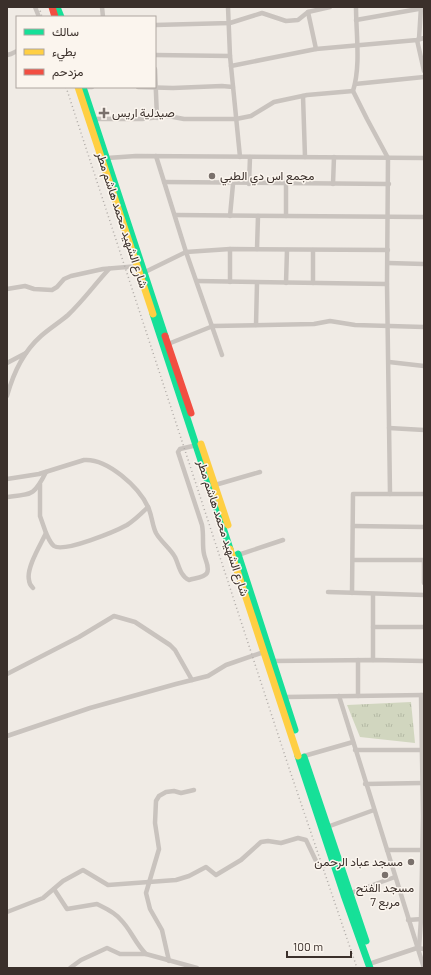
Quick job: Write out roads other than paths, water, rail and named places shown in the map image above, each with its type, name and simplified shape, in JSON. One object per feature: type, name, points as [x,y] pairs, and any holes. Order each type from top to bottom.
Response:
[{"type":"main road","name":"شارع الشهيد محمد هاشم مطر","points":[[78,88],[168,344],[285,697],[347,894],[372,966]]},
{"type":"main road","name":"شارع الشهيد محمد هاشم مطر","points":[[83,88],[264,652],[334,862],[347,894]]},
{"type":"street","points":[[228,7],[230,23],[230,56],[240,157]]},
{"type":"street","points":[[156,25],[230,23],[262,13],[286,21],[298,20],[308,12],[330,7]]},
{"type":"street","points":[[356,7],[358,46],[356,84],[353,91],[388,158],[389,184],[387,284],[389,326],[388,428],[390,494]]},
{"type":"street","points":[[356,20],[422,8],[420,39],[424,71]]},
{"type":"street","points":[[308,12],[316,49]]},
{"type":"street","points":[[231,66],[316,49],[420,39]]},
{"type":"street","points":[[156,55],[230,56]]},
{"type":"street","points":[[356,84],[424,77]]},
{"type":"street","points":[[156,88],[233,87]]},
{"type":"street","points":[[155,88],[157,118]]},
{"type":"street","points":[[94,119],[157,118],[168,116],[184,119],[236,119],[251,116],[274,102],[303,96],[353,91]]},
{"type":"street","points":[[303,96],[305,157]]},
{"type":"street","points":[[107,158],[124,156],[156,156],[424,158]]},
{"type":"street","points":[[156,156],[186,252],[222,355]]},
{"type":"street","points":[[249,184],[250,157]]},
{"type":"street","points":[[333,184],[334,157]]},
{"type":"street","points":[[164,182],[233,184],[389,184]]},
{"type":"street","points":[[286,183],[286,216]]},
{"type":"street","points":[[230,216],[233,184]]},
{"type":"street","points":[[174,215],[424,217]]},
{"type":"street","points":[[257,249],[258,216]]},
{"type":"street","points":[[7,289],[25,286],[34,289],[52,290],[64,279],[71,276],[109,269],[142,268],[186,252],[230,249],[388,250]]},
{"type":"street","points":[[230,249],[230,282]]},
{"type":"street","points":[[286,283],[287,250]]},
{"type":"street","points":[[313,250],[313,283]]},
{"type":"street","points":[[388,263],[424,264]]},
{"type":"street","points":[[7,396],[15,371],[40,336],[74,309],[109,269]]},
{"type":"street","points":[[197,281],[387,284]]},
{"type":"street","points":[[256,325],[257,283]]},
{"type":"street","points":[[168,344],[213,326],[314,324],[330,321],[355,325],[424,327]]},
{"type":"street","points":[[7,363],[28,352]]},
{"type":"street","points":[[389,362],[424,366]]},
{"type":"street","points":[[388,428],[424,430]]},
{"type":"street","points":[[7,479],[46,472],[84,460],[95,461],[117,473],[134,486],[141,494],[148,506],[156,533],[169,548],[183,576],[189,580],[205,575],[208,568],[204,553],[204,532],[178,452],[180,449],[197,445]]},
{"type":"street","points":[[7,497],[31,493],[40,484],[46,472]]},
{"type":"street","points":[[215,485],[260,472]]},
{"type":"street","points":[[40,484],[40,516],[46,533],[54,546],[59,548],[69,547],[121,528],[133,521],[148,506]]},
{"type":"street","points":[[352,593],[353,494],[424,494]]},
{"type":"street","points":[[353,526],[424,527]]},
{"type":"street","points":[[33,588],[28,579],[29,574],[35,555],[46,533]]},
{"type":"street","points":[[238,555],[283,540]]},
{"type":"street","points":[[353,560],[424,560],[424,583]]},
{"type":"street","points":[[328,592],[424,595]]},
{"type":"street","points":[[373,594],[373,660]]},
{"type":"street","points":[[7,674],[79,637],[114,616],[135,622],[170,645],[175,650],[192,680]]},
{"type":"street","points":[[373,626],[424,627]]},
{"type":"street","points":[[7,736],[90,708],[208,676],[226,665],[264,652]]},
{"type":"street","points":[[358,660],[358,696]]},
{"type":"street","points":[[272,661],[424,661]]},
{"type":"street","points":[[285,697],[422,695],[423,919],[420,948]]},
{"type":"street","points":[[339,696],[408,920],[420,948],[424,968]]},
{"type":"street","points":[[304,756],[353,742]]},
{"type":"street","points":[[355,750],[423,750]]},
{"type":"street","points":[[365,784],[422,783]]},
{"type":"street","points":[[169,961],[162,930],[150,909],[147,900],[147,889],[158,849],[155,824],[156,801],[159,796],[166,792],[174,791],[181,793],[194,790]]},
{"type":"street","points":[[327,827],[374,810]]},
{"type":"street","points":[[7,912],[42,898],[63,881],[83,870],[108,885],[176,880],[189,876],[206,867],[216,875],[241,860],[258,843],[264,841],[282,843],[303,838],[306,840],[317,863],[322,866],[334,862]]},
{"type":"street","points":[[387,850],[423,850]]},
{"type":"street","points":[[347,894],[395,877]]},
{"type":"street","points":[[54,889],[67,909],[97,904],[118,916],[126,925],[136,943],[146,954]]},
{"type":"street","points":[[408,920],[423,919]]},
{"type":"street","points":[[70,968],[81,960],[107,948],[120,954],[146,954],[197,968]]},
{"type":"street","points":[[372,966],[420,948]]},
{"type":"railway","points":[[39,7],[42,16]]},
{"type":"railway","points":[[66,88],[289,768],[357,968]]},
{"type":"place","name":"صيدلية اريس","points":[[104,113]]},
{"type":"place","name":"مجمع اس دي الطبي","points":[[212,176]]},
{"type":"place","name":"مسجد عباد الرحمن","points":[[411,862]]},
{"type":"place","name":"مسجد الفتح مربع 7","points":[[385,875]]}]
